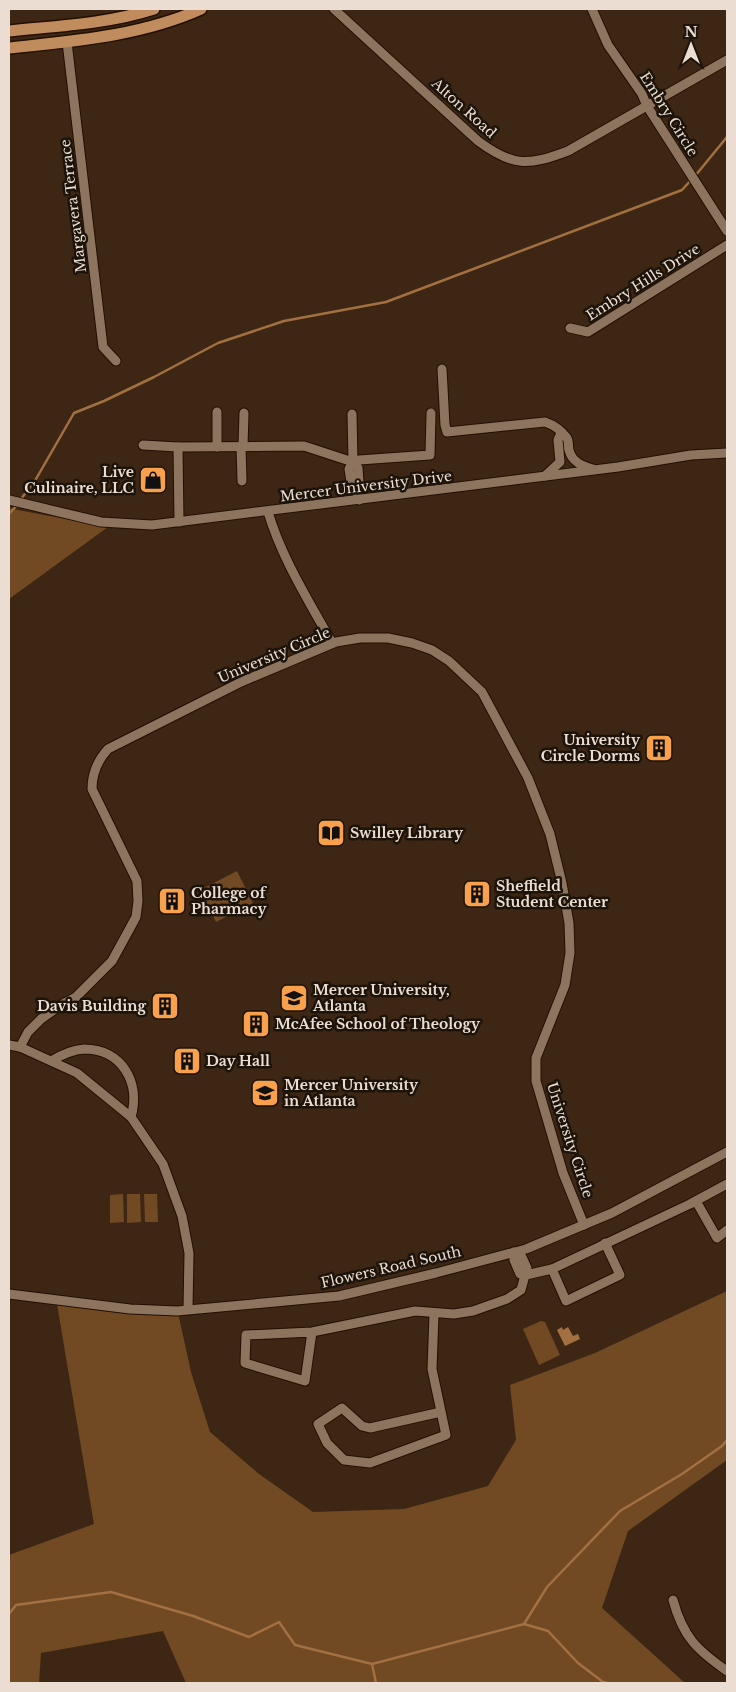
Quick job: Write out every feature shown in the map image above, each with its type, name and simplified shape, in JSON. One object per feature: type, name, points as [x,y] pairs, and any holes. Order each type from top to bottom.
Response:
[{"type":"main road","points":[[9,32],[131,16],[154,9]]},
{"type":"main road","points":[[9,48],[119,35],[172,21],[202,9]]},
{"type":"street","name":"Alton Road","points":[[334,9],[478,140],[495,153],[509,160],[525,162],[549,158],[568,151],[727,60]]},
{"type":"street","name":"Embry Circle","points":[[592,9],[608,45],[642,94],[647,106],[727,232]]},
{"type":"street","name":"Margavera Terrace","points":[[67,42],[104,347],[116,361]]},
{"type":"street","name":"Embry Hills Drive","points":[[570,328],[588,332],[727,245]]},
{"type":"street","points":[[442,369],[444,425],[447,432],[545,422],[556,426],[567,439],[574,460],[583,466],[598,470]]},
{"type":"street","points":[[217,412],[217,446]]},
{"type":"street","points":[[242,481],[244,413]]},
{"type":"street","points":[[143,444],[178,447],[304,446],[353,462],[359,460],[430,456],[431,413]]},
{"type":"street","points":[[352,414],[353,462],[349,469],[351,482],[356,487],[359,500]]},
{"type":"street","points":[[545,477],[560,462],[558,440],[561,433]]},
{"type":"street","points":[[178,447],[179,522]]},
{"type":"street","name":"Mercer University Drive","points":[[11,500],[100,522],[152,526],[545,477],[691,455],[727,453]]},
{"type":"street","points":[[560,456],[571,454]]},
{"type":"street","points":[[268,512],[272,528],[290,567],[332,643]]},
{"type":"street","name":"University Circle","points":[[20,1047],[28,1032],[41,1018],[76,996],[112,961],[136,917],[138,901],[137,881],[92,789],[92,777],[101,757],[108,749],[235,685],[332,643],[360,638],[388,638],[412,643],[432,650],[449,661],[482,692],[528,778],[550,834],[562,883],[570,933],[570,953],[565,984],[536,1058],[536,1081],[563,1174],[584,1225]]},
{"type":"street","points":[[9,1045],[20,1047],[78,1073],[131,1117],[163,1164],[182,1216],[189,1252],[188,1310]]},
{"type":"street","points":[[51,1061],[69,1052],[84,1049],[112,1057],[127,1071],[134,1089],[135,1104],[131,1117]]},
{"type":"street","name":"Flowers Road South","points":[[9,1294],[130,1309],[177,1311],[339,1296],[514,1252],[612,1213],[727,1152]]},
{"type":"street","points":[[514,1252],[514,1260],[520,1274],[526,1275],[552,1269],[727,1184]]},
{"type":"street","points":[[696,1200],[717,1238],[727,1230]]},
{"type":"street","points":[[552,1269],[566,1301],[620,1276],[605,1243]]},
{"type":"street","points":[[312,1332],[305,1380],[245,1363],[246,1335],[312,1332],[414,1312],[454,1314],[473,1311],[507,1300],[520,1290],[526,1275]]},
{"type":"street","points":[[434,1314],[432,1369],[446,1435],[370,1463],[344,1460],[327,1442],[318,1424],[342,1408],[362,1426],[370,1428],[441,1412]]},
{"type":"street","points":[[673,1600],[688,1636],[703,1654],[727,1671]]},
{"type":"shaded area","points":[[9,508],[18,510],[108,527],[9,599]]},
{"type":"shaded area","points":[[237,871],[253,903],[216,922],[200,890]]},
{"type":"shaded area","points":[[123,1194],[124,1222],[110,1223],[110,1195]]},
{"type":"shaded area","points":[[127,1194],[140,1194],[141,1222],[127,1223]]},
{"type":"shaded area","points":[[144,1194],[157,1194],[158,1222],[145,1222]]},
{"type":"shaded area","points":[[727,1291],[727,1460],[628,1531],[602,1608],[685,1683],[186,1683],[163,1631],[41,1653],[39,1683],[9,1683],[9,1555],[94,1524],[56,1298],[178,1313],[191,1372],[210,1432],[259,1474],[313,1512],[404,1509],[488,1486],[516,1440],[510,1385],[595,1353]]},
{"type":"shaded area","points":[[541,1321],[545,1322],[560,1355],[539,1365],[523,1329]]},
{"type":"shaded area","points":[[562,1327],[563,1330],[568,1327],[573,1336],[578,1334],[580,1339],[565,1346],[557,1330]]},
{"type":"waterway","points":[[695,176],[727,137]]},
{"type":"waterway","points":[[21,499],[36,479],[74,413],[154,377],[218,343],[284,321],[386,302],[682,190],[691,180]]},
{"type":"waterway","points":[[9,514],[18,504]]},
{"type":"waterway","points":[[524,1624],[547,1587],[620,1511],[682,1474],[722,1446],[727,1440]]},
{"type":"waterway","points":[[9,1614],[16,1605],[111,1592],[193,1616],[249,1637],[279,1622],[295,1645],[372,1664],[524,1624],[548,1631],[578,1663],[603,1682],[608,1683]]},
{"type":"waterway","points":[[372,1664],[376,1683]]},
{"type":"place","name":"Live Culinaire, LLC","points":[[153,480]]},
{"type":"place","name":"University Circle Dorms","points":[[659,748]]},
{"type":"place","name":"Swilley Library","points":[[331,833]]},
{"type":"place","name":"Sheffield Student Center","points":[[477,894]]},
{"type":"place","name":"College of Pharmacy","points":[[172,901]]},
{"type":"place","name":"Mercer University, Atlanta","points":[[294,998]]},
{"type":"place","name":"Davis Building","points":[[165,1006]]},
{"type":"place","name":"McAfee School of Theology","points":[[256,1024]]},
{"type":"place","name":"Day Hall","points":[[187,1061]]},
{"type":"place","name":"Mercer University in Atlanta","points":[[265,1093]]}]
